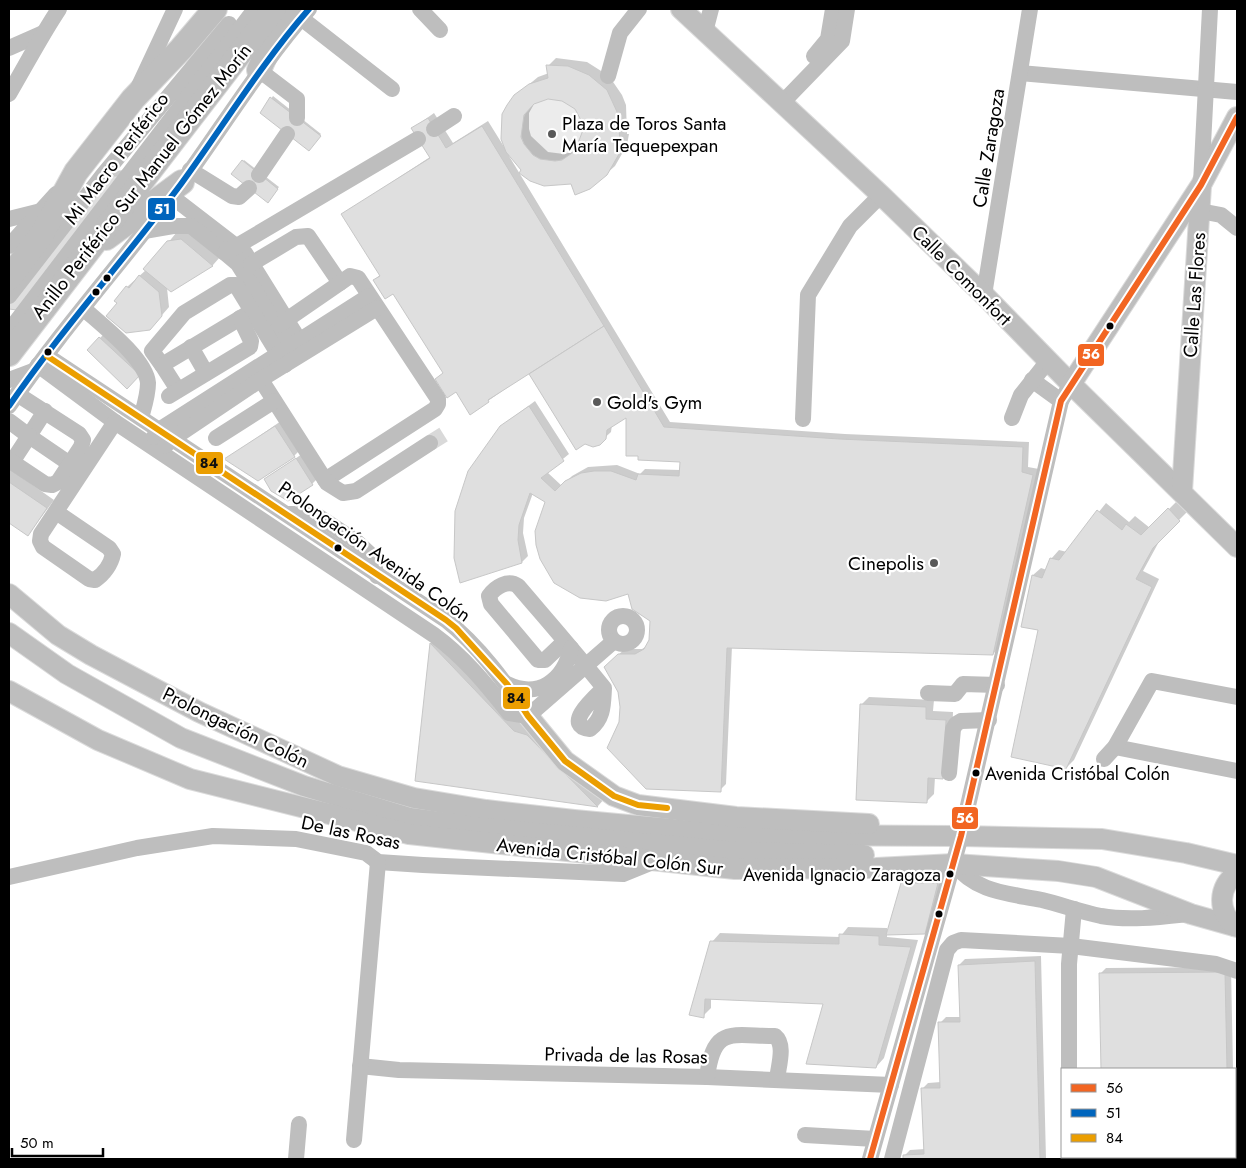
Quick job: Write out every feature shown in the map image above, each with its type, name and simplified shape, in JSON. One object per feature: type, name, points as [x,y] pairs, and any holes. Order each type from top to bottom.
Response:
[{"type":"highway","points":[[9,278],[42,234],[76,172],[133,99],[181,49],[215,9]]},
{"type":"highway","name":"Anillo Periférico Sur Manuel Gómez Morín","points":[[9,354],[82,256],[274,9]]},
{"type":"highway","points":[[259,70],[299,12]]},
{"type":"highway","points":[[82,256],[181,183]]},
{"type":"main road","name":"Calle Comonfort","points":[[681,9],[881,195],[984,295],[1048,361],[1066,392],[1182,491],[1237,547]]},
{"type":"main road","points":[[1066,392],[1201,185],[1237,118]]},
{"type":"main road","name":"Calle Las Flores","points":[[1182,491],[1201,185]]},
{"type":"main road","name":"Prolongación Colón","points":[[9,594],[58,634],[91,655],[142,680],[199,712],[338,776],[414,798],[486,810]]},
{"type":"main road","points":[[9,633],[67,674],[181,738],[304,786],[410,818],[484,828],[736,852],[914,857],[946,864]]},
{"type":"main road","name":"Avenida Cristóbal Colón Sur","points":[[9,691],[98,740],[190,779],[409,834],[484,844],[736,869],[876,868],[946,864],[1058,870],[1096,877],[1191,914],[1236,926]]},
{"type":"main road","points":[[528,716],[564,761],[614,796],[638,805],[736,817],[910,828],[940,836]]},
{"type":"main road","name":"Avenida Cristóbal Colón Sur","points":[[486,810],[736,835],[961,836],[1102,840],[1186,853],[1237,866]]},
{"type":"main road","points":[[1236,926],[1223,910],[1222,896],[1226,883],[1237,873]]},
{"type":"street","points":[[9,94],[43,33],[59,9]]},
{"type":"street","points":[[133,99],[175,9]]},
{"type":"street","name":"Mi Macro Periférico","points":[[9,296],[103,175],[241,9]]},
{"type":"street","name":"Mi Macro Periférico","points":[[9,331],[255,9]]},
{"type":"street","points":[[420,9],[440,30]]},
{"type":"street","points":[[608,76],[620,33],[640,9]]},
{"type":"street","points":[[706,32],[710,9]]},
{"type":"street","points":[[779,100],[801,69],[828,39],[833,9]]},
{"type":"street","points":[[779,100],[842,41],[846,9]]},
{"type":"street","name":"Calle Zaragoza","points":[[984,295],[1030,9]]},
{"type":"street","name":"Calle Las Flores","points":[[1201,185],[1210,9]]},
{"type":"street","points":[[299,12],[392,90]]},
{"type":"street","points":[[9,48],[43,33]]},
{"type":"street","points":[[45,412],[10,461],[45,484],[52,486],[58,482],[81,447],[83,440],[79,434],[45,412],[12,394],[84,310],[110,273],[181,183],[259,70],[297,99],[297,118]]},
{"type":"street","points":[[1020,74],[1237,92]]},
{"type":"street","points":[[434,128],[454,116]]},
{"type":"street","points":[[260,174],[287,134]]},
{"type":"street","points":[[231,250],[418,138]]},
{"type":"street","points":[[9,246],[76,172]]},
{"type":"street","points":[[181,183],[239,197],[249,188]]},
{"type":"street","points":[[181,183],[282,323]]},
{"type":"street","points":[[803,419],[808,295],[850,226],[881,195]]},
{"type":"street","points":[[9,219],[41,210]]},
{"type":"street","points":[[1200,211],[1221,215],[1237,228]]},
{"type":"street","points":[[144,231],[173,226],[191,226],[231,250],[245,254],[282,323],[292,351]]},
{"type":"street","points":[[251,264],[296,237],[305,234],[340,283]]},
{"type":"street","points":[[282,323],[340,283],[354,276],[438,398],[438,404],[434,409],[325,480]]},
{"type":"street","points":[[230,285],[236,285],[240,288],[246,314],[251,341],[250,347],[174,393],[162,365],[152,351],[184,313],[230,285]]},
{"type":"street","points":[[153,448],[166,435],[292,351],[373,302]]},
{"type":"street","points":[[84,310],[128,350],[145,370],[148,382],[141,418]]},
{"type":"street","points":[[246,314],[292,351]]},
{"type":"street","points":[[162,365],[246,314]]},
{"type":"street","points":[[191,348],[206,373]]},
{"type":"street","points":[[1012,418],[1021,394],[1048,361]]},
{"type":"street","name":"Prolongación Avenida Colón","points":[[39,364],[141,418],[288,514],[456,628],[507,684],[528,716]]},
{"type":"street","name":"Prolongación Avenida Colón","points":[[39,364],[115,422],[434,635],[453,649],[509,713],[528,716]]},
{"type":"street","points":[[257,375],[325,480],[343,493],[356,492],[430,443]]},
{"type":"street","points":[[870,1159],[891,1085],[946,864],[961,836],[1066,392],[1032,380]]},
{"type":"street","points":[[216,438],[274,401]]},
{"type":"street","points":[[9,421],[70,464]]},
{"type":"street","points":[[56,512],[110,548],[113,554],[107,568],[95,580],[81,574],[43,547],[40,541],[41,534],[115,422]]},
{"type":"street","points":[[568,644],[542,662],[491,604],[489,596],[494,590],[507,583],[513,583],[518,586],[568,644],[604,688]]},
{"type":"street","points":[[528,716],[614,641]]},
{"type":"street","points":[[507,684],[520,690],[531,691],[540,689],[565,665],[568,644]]},
{"type":"street","points":[[535,656],[533,666],[535,669],[553,678]]},
{"type":"street","points":[[1236,693],[1152,681],[1109,753],[1237,771]]},
{"type":"street","points":[[928,693],[955,694],[963,684],[997,685]]},
{"type":"street","points":[[949,773],[953,729],[956,724],[961,721],[989,720]]},
{"type":"street","name":"De las Rosas","points":[[9,877],[137,848],[213,836],[296,839],[366,853],[378,862],[623,874],[656,861]]},
{"type":"street","points":[[354,1140],[378,862]]},
{"type":"street","points":[[946,864],[984,888],[1103,916],[1191,914]]},
{"type":"street","points":[[1069,1068],[1071,946],[1074,909]]},
{"type":"street","points":[[892,1159],[947,950],[960,940],[1071,946],[1237,968]]},
{"type":"street","points":[[707,1077],[710,1055],[717,1041],[726,1037],[775,1036],[780,1040],[781,1048],[777,1080]]},
{"type":"street","name":"Privada de las Rosas","points":[[360,1066],[399,1070],[707,1077],[891,1085]]},
{"type":"street","points":[[296,1159],[299,1124]]},
{"type":"street","points":[[805,1135],[875,1139]]},
{"type":"shaded area","name":"Plaza de Toros Santa María Tequepexpan","points":[[552,99],[564,101],[574,108],[581,118],[583,130],[581,142],[574,152],[564,159],[552,161],[540,159],[530,152],[523,142],[521,130],[523,118],[530,108],[540,101]]},
{"type":"building","points":[[546,65],[568,66],[589,75],[607,90],[618,114],[620,142],[622,142],[619,154],[607,175],[590,189],[575,195],[571,184],[544,186],[530,181],[519,173],[521,170],[506,152],[501,139],[502,114],[514,95],[529,84],[548,78]],"holes":[[[548,99],[562,101],[575,109],[582,122],[583,130],[575,151],[562,160],[540,159],[533,155],[521,137],[524,115],[534,104]]]},
{"type":"building","points":[[270,97],[321,136],[309,151],[260,113]]},
{"type":"building","points":[[428,118],[446,148],[482,126],[604,326],[488,400],[489,402],[470,415],[456,392],[447,398],[435,379],[443,373],[393,294],[385,299],[373,280],[380,276],[341,214],[430,158],[411,128]]},
{"type":"building","points":[[242,160],[278,189],[268,203],[231,174]]},
{"type":"building","points":[[108,176],[121,176],[17,310],[9,309],[9,304]]},
{"type":"building","points":[[181,239],[213,266],[171,292],[143,269],[167,241]]},
{"type":"building","points":[[139,275],[159,292],[162,316],[150,330],[126,333],[106,316],[117,303],[114,301],[126,286],[129,288]]},
{"type":"building","points":[[604,326],[664,427],[839,439],[1023,447],[1022,472],[1033,475],[993,655],[727,648],[721,792],[646,789],[607,748],[619,722],[620,707],[618,692],[604,667],[618,654],[635,654],[644,649],[649,640],[650,621],[632,609],[628,594],[606,601],[580,598],[554,583],[540,559],[536,545],[535,531],[545,502],[530,493],[519,525],[518,540],[522,563],[460,583],[454,558],[455,511],[468,471],[500,426],[529,406],[564,461],[541,478],[555,491],[565,481],[581,473],[594,471],[611,471],[636,480],[638,474],[679,476],[680,462],[638,460],[638,456],[626,456],[626,418],[607,430],[606,439],[600,445],[593,447],[585,444],[576,450],[529,374]]},
{"type":"building","points":[[99,337],[140,375],[127,389],[87,350]]},
{"type":"building","points":[[275,426],[295,457],[258,481],[224,459]]},
{"type":"building","points":[[296,458],[313,485],[288,501],[271,491],[264,479]]},
{"type":"building","points":[[9,482],[47,508],[28,536],[9,523]]},
{"type":"building","points":[[1168,508],[1180,521],[1153,548],[1136,579],[1152,587],[1066,769],[1011,757],[1038,630],[1021,627],[1032,575],[1042,578],[1050,558],[1059,560],[1097,510],[1122,530],[1126,524],[1141,535]]},
{"type":"building","points":[[430,643],[514,731],[527,735],[598,807],[415,781]]},
{"type":"building","points":[[860,704],[926,707],[926,719],[946,720],[943,779],[928,778],[927,803],[856,800]]},
{"type":"building","points":[[901,883],[938,883],[925,934],[886,935]]},
{"type":"building","points":[[839,934],[879,936],[879,945],[911,947],[876,1068],[806,1064],[823,1004],[705,999],[704,1018],[689,1015],[710,941],[839,944]]},
{"type":"building","points":[[1035,961],[1040,1159],[903,1159],[903,1155],[924,1154],[921,1088],[940,1088],[938,1022],[960,1022],[958,965]]},
{"type":"building","points":[[1225,972],[1227,1068],[1101,1068],[1099,973]]},
{"type":"building","points":[[1103,1158],[1229,1158],[1229,1159]]},
{"type":"tunnel","points":[[430,443],[446,433]]},
{"type":"transit line","name":"51","points":[[9,406],[50,349],[181,184],[259,73],[309,9]]},
{"type":"transit line","name":"56","points":[[870,1159],[961,836],[1061,401],[1201,185],[1237,117]]},
{"type":"transit line","name":"84","points":[[47,356],[446,620],[456,628],[507,684],[528,716],[565,761],[614,796],[638,805],[667,808]]},
{"type":"place","name":"Plaza de Toros Santa María Tequepexpan","points":[[552,134]]},
{"type":"place","name":"Gold's Gym","points":[[597,402]]},
{"type":"place","name":"Cinepolis","points":[[934,563]]},
{"type":"place","name":"Avenida Cristóbal Colón","points":[[976,773]]},
{"type":"place","name":"Avenida Ignacio Zaragoza","points":[[950,874]]}]
